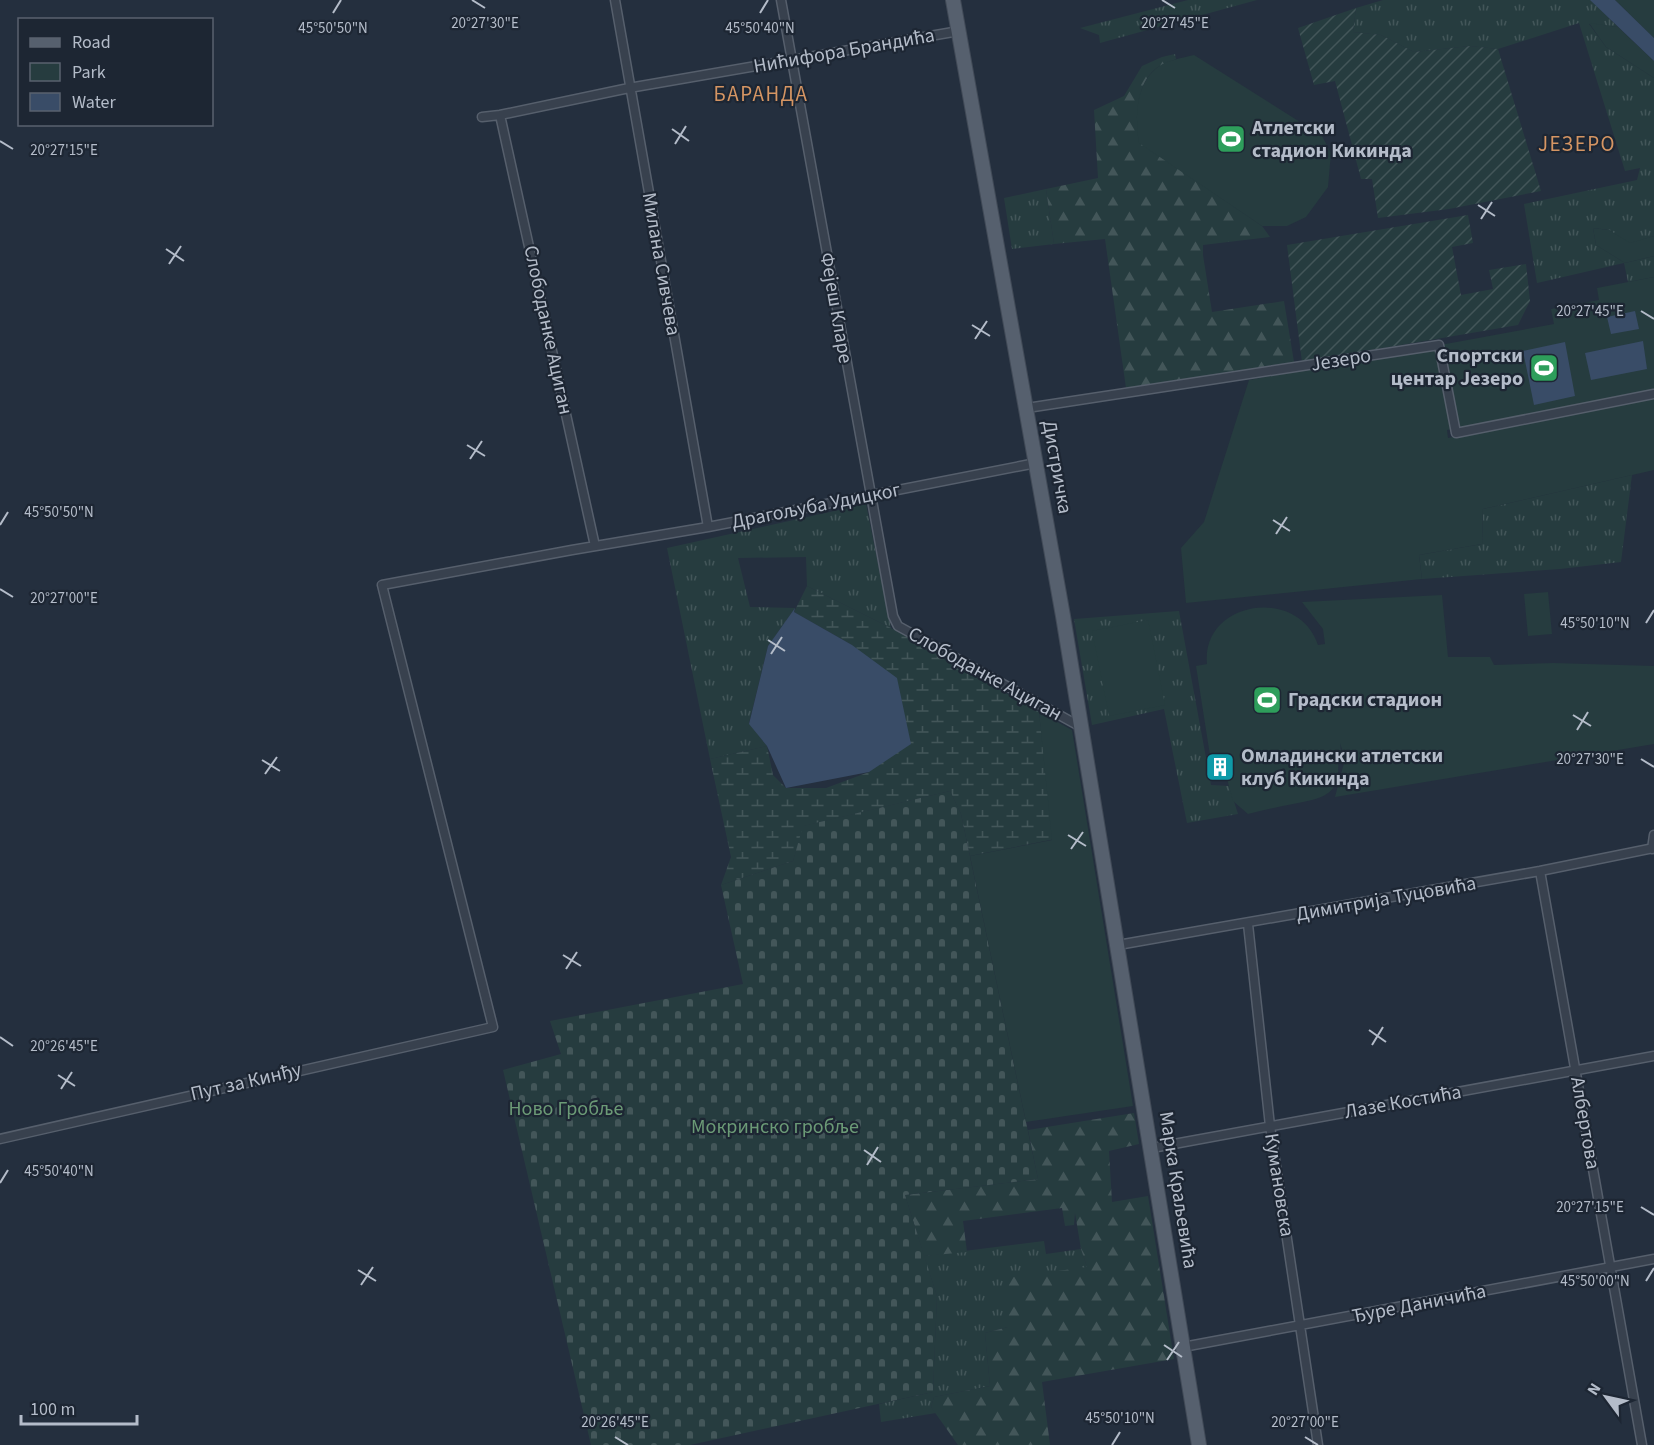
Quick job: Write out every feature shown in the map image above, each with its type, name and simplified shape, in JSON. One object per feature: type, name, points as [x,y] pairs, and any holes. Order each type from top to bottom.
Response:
[{"type":"main road","name":"Дистричка","points":[[953,0],[1027,408],[1117,943]]},
{"type":"main road","name":"Марка Краљевића","points":[[1117,943],[1199,1445]]},
{"type":"street","name":"Милана Сивчева","points":[[615,0],[708,528]]},
{"type":"street","name":"Фејеш Кларе","points":[[781,0],[893,616]]},
{"type":"street","name":"Нићифора Брандића","points":[[482,117],[629,88],[959,31]]},
{"type":"street","name":"Слободанке Ациган","points":[[500,115],[595,546]]},
{"type":"street","name":"Језеро","points":[[1027,408],[1439,345],[1456,433],[1654,394]]},
{"type":"street","name":"Драгољуба Удицког","points":[[493,1027],[382,585],[708,528],[1036,463]]},
{"type":"street","name":"Слободанке Ациган","points":[[893,616],[897,626],[1082,727]]},
{"type":"street","points":[[1653,848],[1654,835]]},
{"type":"street","name":"Димитрија Туцовића","points":[[1117,943],[1248,924],[1653,848]]},
{"type":"street","name":"Албертова","points":[[1540,871],[1642,1445]]},
{"type":"street","name":"Кумановска","points":[[1248,924],[1270,1126],[1318,1445]]},
{"type":"street","name":"Пут за Кинђу","points":[[0,1139],[493,1027]]},
{"type":"street","name":"Лазе Костића","points":[[1152,1148],[1654,1056]]},
{"type":"street","name":"Ђуре Даничића","points":[[1184,1347],[1654,1259]]},
{"type":"green space","points":[[1188,0],[1257,0],[1100,43],[1099,35],[1080,28]]},
{"type":"green space","points":[[1383,0],[1591,0],[1618,27],[1589,24],[1606,47],[1654,78],[1654,236],[1630,244],[1609,230],[1593,228],[1596,245],[1625,263],[1654,256],[1654,277],[1628,282],[1624,263],[1537,283],[1524,204],[1637,180],[1640,168],[1625,171],[1579,23],[1498,49],[1470,46],[1414,52],[1381,35],[1353,32],[1356,8]]},
{"type":"green space","points":[[1615,0],[1654,0],[1654,38]]},
{"type":"green space","points":[[1356,8],[1353,32],[1381,35],[1414,52],[1470,46],[1498,49],[1541,191],[1449,209],[1378,218],[1372,179],[1361,179],[1335,81],[1314,85],[1298,28]]},
{"type":"green space","points":[[1589,23],[1618,27],[1654,61],[1654,78],[1606,47]]},
{"type":"green space","points":[[1175,54],[1176,59],[1158,67],[1145,82],[1139,101],[1139,142],[1262,226],[1270,237],[1203,245],[1212,312],[1284,301],[1294,362],[1126,388],[1105,239],[1054,244],[1046,189],[1098,178],[1094,110],[1124,96],[1142,66]]},
{"type":"green space","name":"Атлетски стадион Кикинда","points":[[1194,55],[1322,136],[1331,153],[1328,187],[1306,217],[1287,226],[1262,226],[1139,143],[1138,102],[1150,74],[1162,65]]},
{"type":"green space","points":[[1046,189],[1054,244],[1012,249],[1004,198]]},
{"type":"green space","points":[[1468,215],[1473,243],[1452,247],[1461,295],[1493,289],[1489,270],[1526,264],[1530,301],[1518,325],[1302,362],[1287,245]]},
{"type":"green space","points":[[1593,228],[1609,230],[1630,243],[1654,236],[1654,256],[1625,263],[1596,245]]},
{"type":"green space","points":[[1654,277],[1654,389],[1447,430],[1448,438],[1654,398],[1654,470],[1483,509],[1482,544],[1419,555],[1422,579],[1186,603],[1181,548],[1204,522],[1249,380],[1554,324],[1551,309],[1599,300],[1597,288]]},
{"type":"green space","points":[[1632,475],[1621,562],[1422,579],[1419,555],[1482,544],[1483,509]]},
{"type":"green space","points":[[866,504],[891,628],[807,586],[806,557],[738,558],[750,607],[795,608],[768,646],[749,723],[767,746],[710,759],[667,548]]},
{"type":"green space","points":[[807,586],[891,628],[1039,712],[1055,839],[970,856],[961,814],[950,791],[804,826],[793,861],[721,885],[731,857],[710,759],[767,746],[773,775],[786,788],[826,788],[869,772],[852,645],[794,612]]},
{"type":"green space","points":[[1548,592],[1552,634],[1528,636],[1524,594]]},
{"type":"green space","points":[[1442,595],[1448,657],[1490,657],[1494,665],[1553,663],[1654,666],[1654,744],[1335,797],[1345,759],[1340,743],[1342,758],[1338,759],[1337,781],[1328,793],[1314,800],[1248,814],[1233,801],[1227,779],[1214,781],[1196,666],[1207,664],[1209,643],[1219,626],[1234,614],[1253,608],[1273,608],[1291,614],[1307,626],[1318,645],[1325,644],[1323,629],[1302,602]]},
{"type":"green space","points":[[1179,611],[1211,785],[1229,786],[1238,814],[1187,823],[1164,709],[1092,725],[1074,619]]},
{"type":"green space","points":[[1148,620],[1165,705],[1109,716],[1092,631]]},
{"type":"green space","points":[[1039,712],[1072,730],[1133,1106],[1026,1122],[970,856],[1052,840]]},
{"type":"green space","name":"Мокринско гробље","points":[[950,791],[961,814],[1038,1179],[905,1195],[937,1296],[933,1392],[690,1445],[591,1445],[503,1070],[561,1054],[550,1021],[743,984],[721,885],[793,861],[803,826]]},
{"type":"green space","points":[[1134,1113],[1139,1144],[1109,1151],[1112,1202],[1148,1196],[1174,1359],[1042,1382],[1050,1445],[958,1445],[931,1407],[934,1397],[990,1386],[985,1333],[1008,1327],[1006,1278],[1087,1267],[1081,1249],[1075,1213],[1074,1225],[1065,1226],[1062,1208],[963,1221],[967,1252],[924,1256],[905,1195],[1038,1179],[1028,1130]]},
{"type":"green space","points":[[1044,1241],[1046,1254],[1081,1249],[1087,1267],[1008,1327],[985,1333],[990,1386],[934,1397],[931,1407],[936,1413],[881,1422],[879,1404],[933,1392],[937,1296],[924,1256]]},
{"type":"water","points":[[1590,0],[1615,0],[1654,38],[1654,61]]},
{"type":"water","points":[[1635,311],[1639,329],[1611,334],[1607,317]]},
{"type":"water","points":[[1643,341],[1647,369],[1591,380],[1585,353]]},
{"type":"water","points":[[1565,342],[1575,396],[1534,405],[1523,351]]},
{"type":"water","points":[[795,608],[794,612],[852,645],[897,678],[911,744],[869,772],[786,788],[767,746],[749,724],[768,646]]},
{"type":"place","name":"Атлетски стадион Кикинда","points":[[1231,139]]},
{"type":"place","name":"Спортски центар Језеро","points":[[1544,368]]},
{"type":"place","name":"Градски стадион","points":[[1267,700]]},
{"type":"place","name":"Омладински атлетски клуб Кикинда","points":[[1220,767]]},
{"type":"district","name":"БАРАНДА","points":[[761,94]]},
{"type":"district","name":"ЈЕЗЕРО","points":[[1577,144]]},
{"type":"park label","name":"Ново Гробље","points":[[566,1109]]}]
